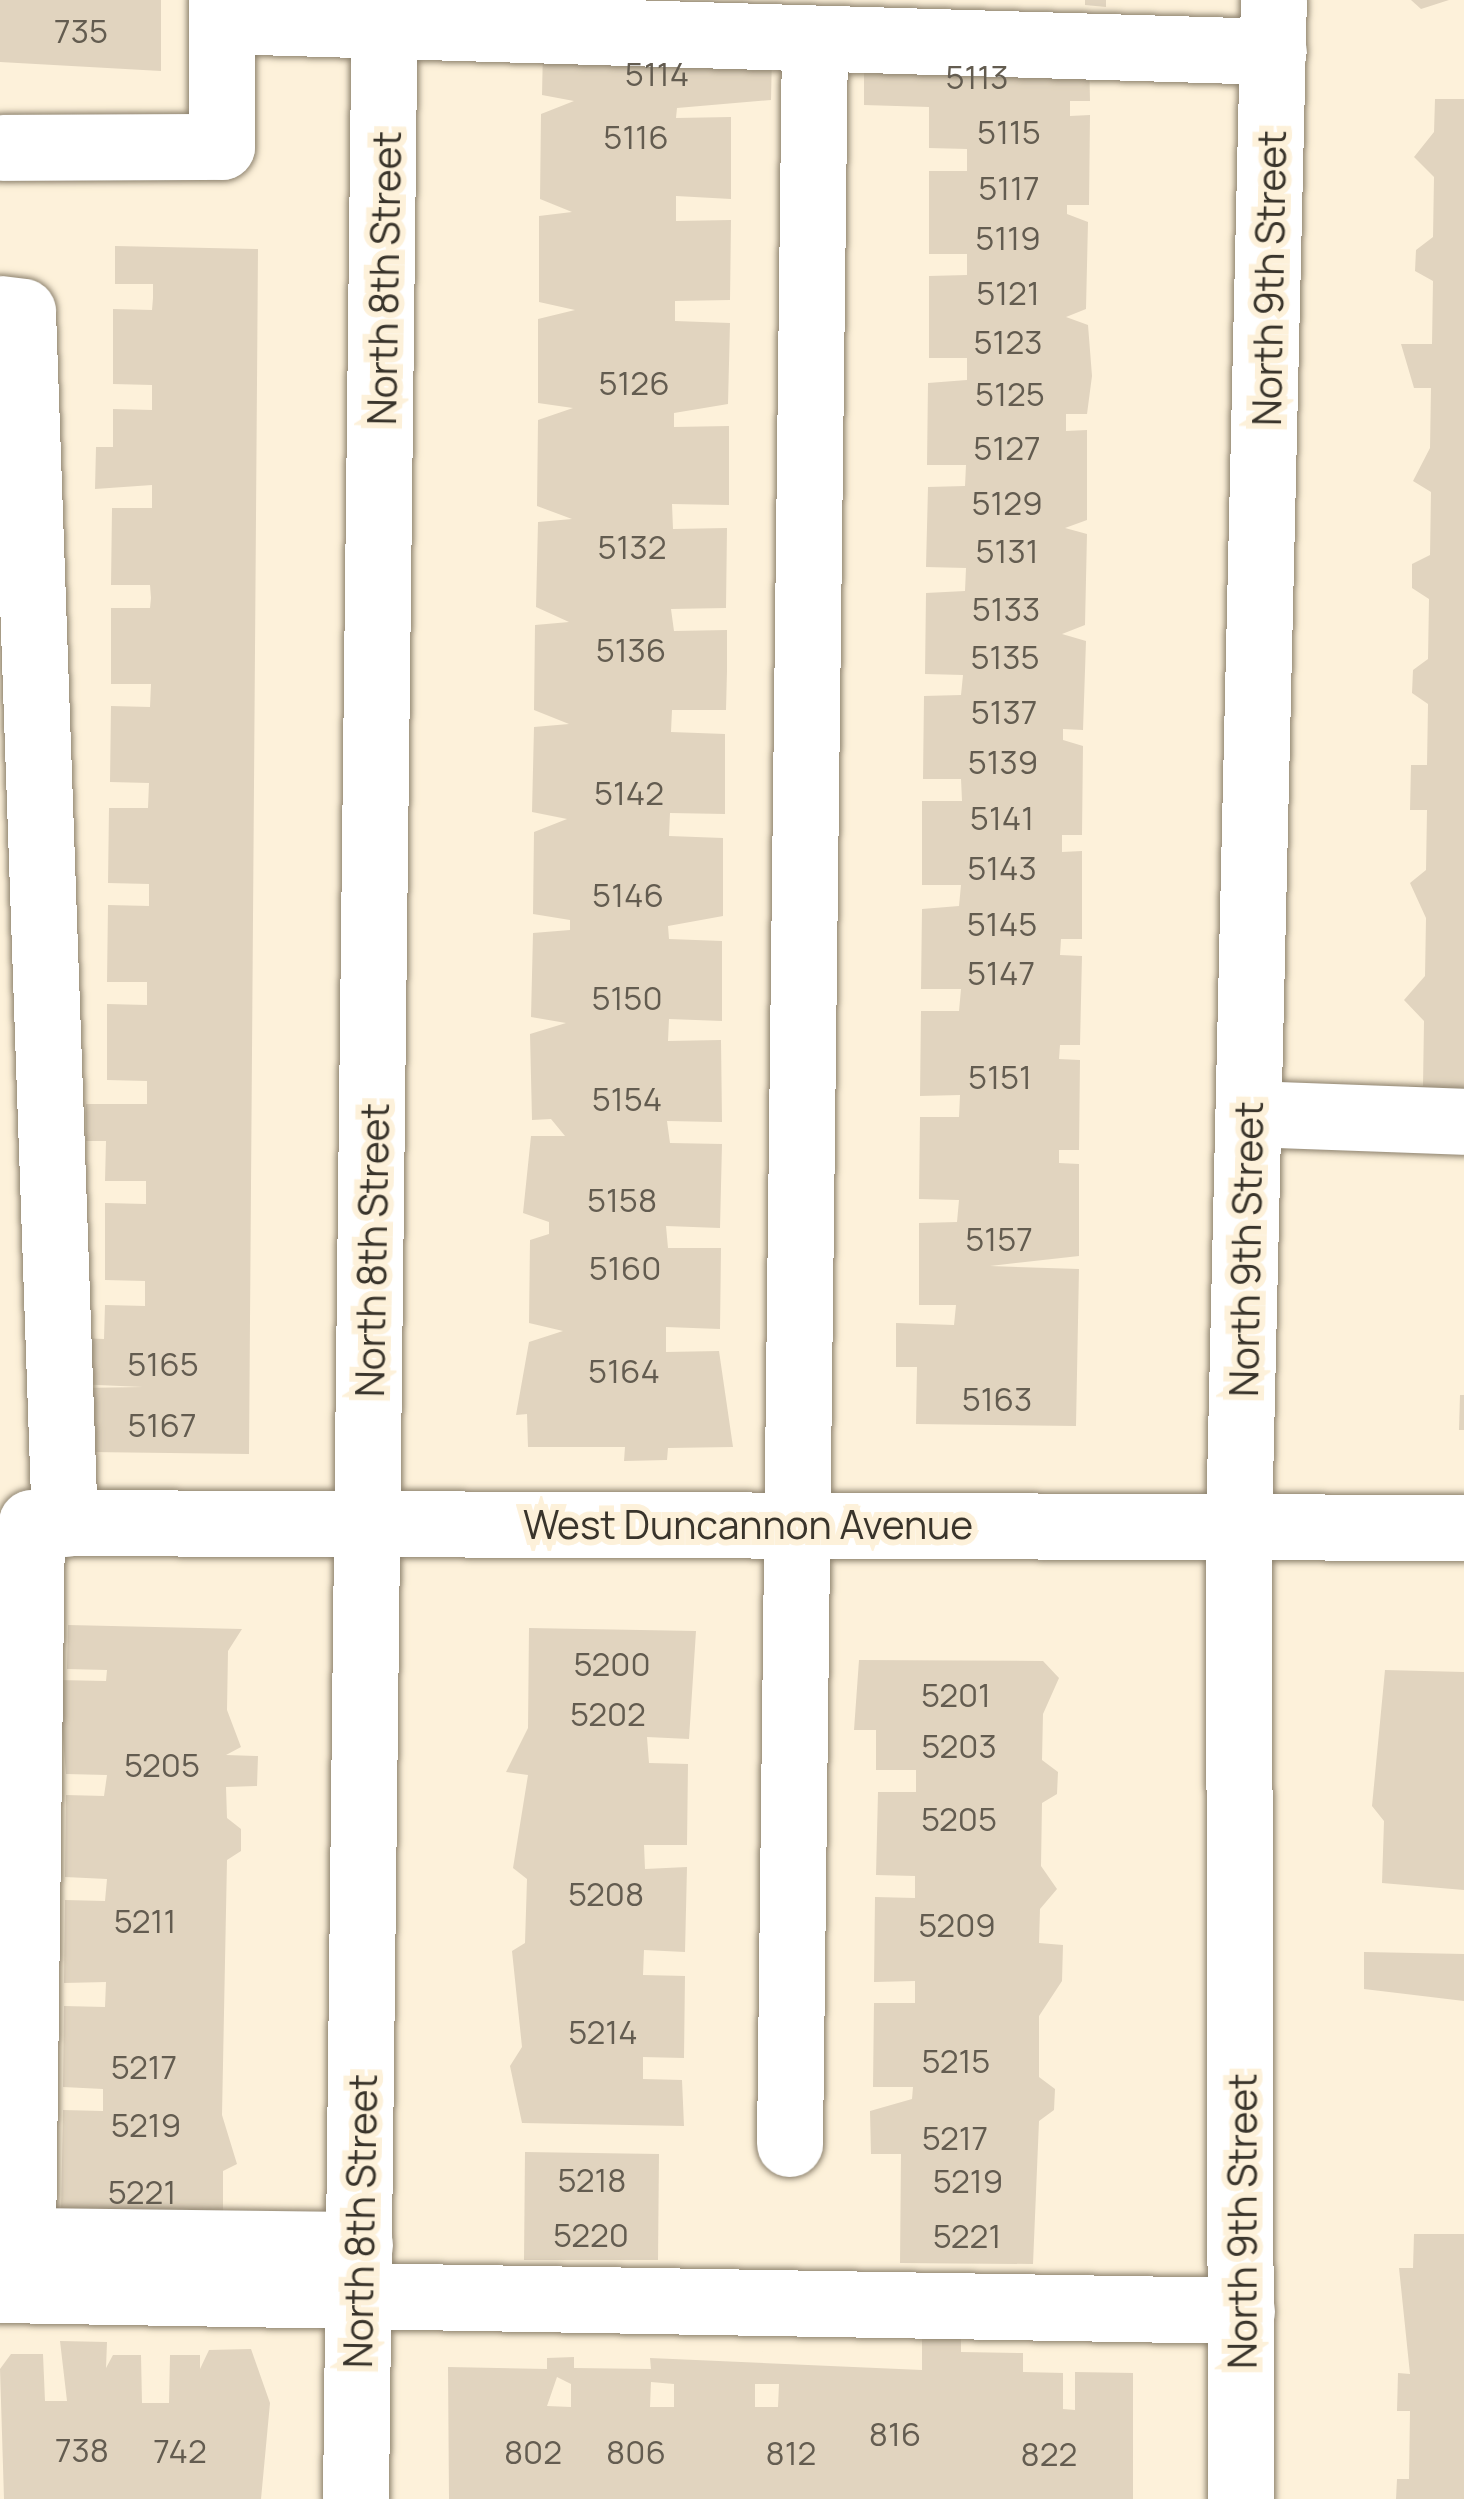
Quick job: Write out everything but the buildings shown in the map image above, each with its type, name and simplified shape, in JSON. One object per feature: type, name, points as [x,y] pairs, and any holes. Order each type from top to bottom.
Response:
[{"type":"street","points":[[3,148],[223,147],[222,11],[385,14],[815,40],[1274,26]]},
{"type":"street","name":"North 8th Street","points":[[356,2499],[385,14]]},
{"type":"street","name":"North 9th Street","points":[[1241,2499],[1239,1526],[1274,26]]},
{"type":"street","points":[[790,2144],[815,40]]},
{"type":"street","points":[[0,309],[23,312],[48,1524],[23,2241],[360,2270],[1243,2311]]},
{"type":"street","points":[[1249,1114],[1464,1122]]},
{"type":"street","name":"West Duncannon Avenue","points":[[48,1524],[1464,1528]]},
{"type":"street","points":[[0,2290],[360,2270]]}]
